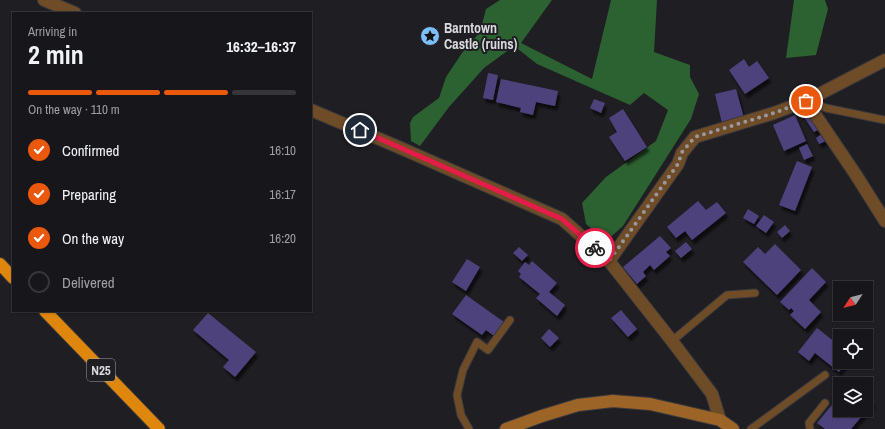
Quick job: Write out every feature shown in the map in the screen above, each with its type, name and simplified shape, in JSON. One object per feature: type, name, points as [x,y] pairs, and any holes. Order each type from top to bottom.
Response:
[{"type":"highway","points":[[0,264],[12,277]]},
{"type":"highway","name":"N25","points":[[46,312],[158,429]]},
{"type":"street","points":[[44,0],[73,12]]},
{"type":"street","points":[[609,261],[678,164],[682,152],[695,137],[774,113],[806,101],[885,60]]},
{"type":"street","points":[[806,101],[885,221]]},
{"type":"street","points":[[312,110],[562,219],[609,261],[672,341],[712,394],[720,420]]},
{"type":"street","points":[[506,429],[578,404],[613,401],[650,404],[720,420],[732,429]]},
{"type":"lane","points":[[806,101],[826,108],[885,120]]},
{"type":"lane","points":[[672,341],[727,295],[755,293]]},
{"type":"lane","points":[[469,429],[461,415],[457,395],[463,370],[477,342],[488,350],[510,320]]},
{"type":"lane","points":[[751,429],[825,375]]},
{"type":"lane","points":[[810,429],[809,423],[825,403]]},
{"type":"green space","points":[[500,0],[552,0],[521,43],[592,79],[611,0],[657,0],[654,52],[690,65],[690,77],[699,94],[691,119],[623,226],[606,241],[586,224],[582,203],[606,177],[656,141],[668,110],[644,93],[630,105],[537,64],[514,46],[484,68],[449,107],[420,146],[411,141],[410,123],[413,117],[439,98],[446,77],[462,53],[480,32],[486,9]]},
{"type":"green space","points":[[794,0],[825,0],[828,9],[816,55],[786,58]]},
{"type":"building","points":[[744,59],[749,67],[757,61],[769,78],[745,94],[729,70]]},
{"type":"building","points":[[488,73],[498,75],[493,100],[483,98]]},
{"type":"building","points":[[501,79],[558,91],[555,106],[536,102],[533,115],[520,112],[521,108],[496,102]]},
{"type":"building","points":[[736,89],[744,118],[722,123],[715,94]]},
{"type":"building","points":[[594,99],[605,103],[601,113],[590,108]]},
{"type":"building","points":[[623,109],[647,147],[625,161],[609,137],[617,132],[609,118]]},
{"type":"building","points":[[809,114],[820,129],[814,132],[804,117]]},
{"type":"building","points":[[795,115],[806,141],[784,151],[773,125]]},
{"type":"building","points":[[822,134],[826,141],[819,144],[816,138]]},
{"type":"building","points":[[807,144],[813,156],[804,160],[799,148]]},
{"type":"building","points":[[797,161],[812,167],[795,211],[779,205]]},
{"type":"building","points":[[698,201],[706,210],[717,202],[726,213],[692,240],[685,231],[676,238],[667,227]]},
{"type":"building","points":[[748,209],[759,216],[754,224],[743,218]]},
{"type":"building","points":[[764,215],[774,222],[766,233],[756,226]]},
{"type":"building","points":[[785,225],[790,231],[782,238],[777,232]]},
{"type":"building","points":[[660,236],[671,248],[666,252],[670,256],[654,270],[650,265],[643,272],[646,276],[637,284],[623,267]]},
{"type":"building","points":[[686,242],[692,249],[681,258],[675,251]]},
{"type":"building","points":[[775,244],[801,270],[777,295],[743,262],[758,247],[765,254]]},
{"type":"building","points":[[519,247],[528,255],[522,261],[513,253]]},
{"type":"building","points":[[467,259],[480,267],[466,291],[452,282]]},
{"type":"building","points":[[532,261],[557,283],[549,292],[565,305],[557,316],[536,298],[540,294],[519,277],[521,274],[518,271],[525,262],[529,265]]},
{"type":"building","points":[[812,268],[826,282],[809,300],[821,312],[805,329],[790,315],[794,311],[791,308],[789,310],[780,302]]},
{"type":"building","points":[[466,295],[504,322],[494,336],[486,330],[482,335],[452,314]]},
{"type":"building","points":[[621,310],[637,329],[628,337],[611,318]]},
{"type":"building","points":[[208,313],[256,352],[235,377],[223,367],[229,360],[193,330]]},
{"type":"building","points":[[817,328],[833,341],[833,367],[815,353],[809,361],[798,352]]},
{"type":"building","points":[[549,329],[559,338],[550,347],[541,338]]},
{"type":"building","points":[[833,404],[833,417],[861,417],[851,429],[825,429],[817,423]]},
{"type":"way so far","points":[[595,248],[609,261],[678,164],[682,152],[695,137],[774,113],[806,101]]},
{"type":"place","name":"Barntown Castle (ruins)","points":[[430,36]]},
{"type":"route","points":[[360,130],[562,219],[595,248]]}]
